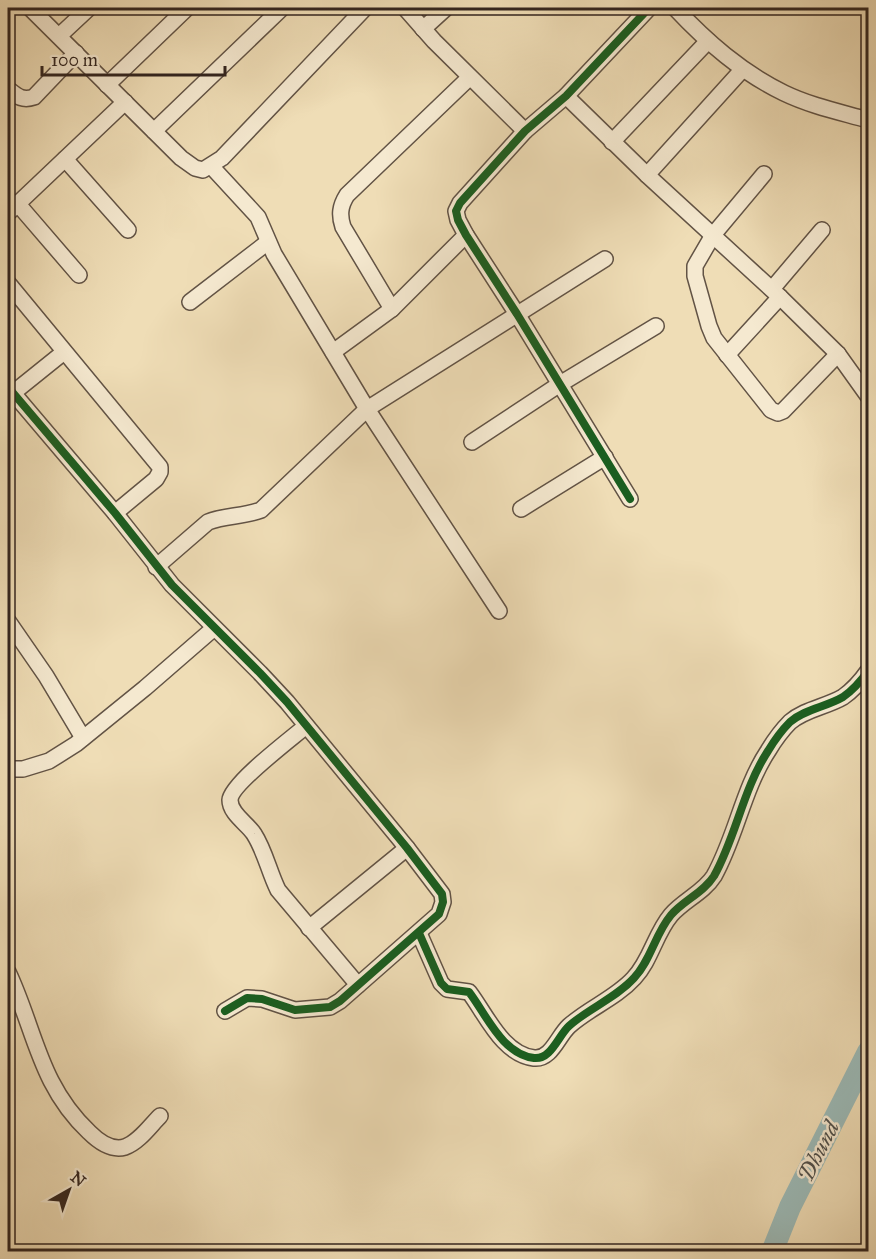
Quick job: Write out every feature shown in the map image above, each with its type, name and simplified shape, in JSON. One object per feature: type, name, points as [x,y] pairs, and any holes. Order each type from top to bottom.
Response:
[{"type":"street","points":[[30,8],[181,158],[195,168],[203,170],[222,158],[365,8]]},
{"type":"street","points":[[59,36],[89,8]]},
{"type":"street","points":[[107,85],[187,8]]},
{"type":"street","points":[[154,132],[282,8]]},
{"type":"street","points":[[405,8],[470,78],[525,131]]},
{"type":"street","points":[[423,29],[446,8]]},
{"type":"street","points":[[630,499],[466,235],[456,211],[460,203],[525,131],[566,96],[649,8]]},
{"type":"street","points":[[677,8],[708,41],[742,70],[785,94],[868,120]]},
{"type":"street","points":[[612,142],[708,41]]},
{"type":"street","points":[[8,89],[26,100],[34,97],[76,53]]},
{"type":"street","points":[[647,175],[742,70]]},
{"type":"street","points":[[392,309],[343,227],[340,216],[342,203],[347,195],[470,78]]},
{"type":"street","points":[[566,96],[838,354],[868,396]]},
{"type":"street","points":[[79,275],[12,208],[125,102]]},
{"type":"street","points":[[65,159],[128,230]]},
{"type":"street","points":[[211,166],[251,207],[264,229],[274,254],[367,409],[499,611]]},
{"type":"street","points":[[764,174],[712,235],[694,266],[709,326],[727,355],[771,410],[778,413],[783,411],[838,354]]},
{"type":"street","points":[[727,355],[822,230]]},
{"type":"street","points":[[333,352],[392,309],[466,235]]},
{"type":"street","points":[[190,302],[268,242]]},
{"type":"street","points":[[156,567],[208,522],[218,518],[250,515],[261,510],[367,409],[605,259]]},
{"type":"street","points":[[8,283],[63,352],[156,459],[160,467],[156,479],[115,513]]},
{"type":"street","points":[[472,442],[560,384],[656,326]]},
{"type":"street","points":[[63,352],[10,390],[115,513],[156,567],[213,629],[260,673],[306,726],[442,894],[443,902],[439,914],[340,1001],[330,1006],[295,1010],[254,997],[240,1001],[225,1011]]},
{"type":"street","points":[[521,509],[605,457]]},
{"type":"street","points":[[8,621],[46,676],[83,738]]},
{"type":"street","points":[[8,768],[23,769],[49,761],[83,738],[213,629]]},
{"type":"street","points":[[419,933],[441,983],[447,989],[470,992],[496,1033],[507,1044],[525,1055],[536,1058],[543,1056],[551,1051],[572,1023],[625,988],[642,968],[668,919],[712,878],[757,770],[783,731],[801,715],[842,698],[868,671]]},
{"type":"street","points":[[306,726],[244,779],[234,790],[230,800],[234,811],[255,835],[278,890],[358,986]]},
{"type":"street","points":[[309,928],[407,848]]},
{"type":"street","points":[[8,972],[35,1047],[54,1088],[75,1119],[97,1140],[118,1148],[128,1146],[160,1116]]},
{"type":"waterway","name":"Dhund","points":[[772,1252],[790,1207],[868,1052]]},
{"type":"cycle path","points":[[630,499],[466,235],[456,211],[460,203],[525,131],[566,96],[649,8]]},
{"type":"cycle path","points":[[8,387],[115,513],[172,585],[287,702],[442,894],[443,902],[439,914],[340,1001],[330,1007],[295,1010],[262,999],[247,998],[225,1011]]},
{"type":"cycle path","points":[[419,933],[441,983],[447,989],[469,992],[504,1041],[523,1055],[540,1058],[550,1051],[569,1026],[634,978],[645,963],[671,915],[710,882],[722,861],[759,766],[784,728],[802,714],[843,697],[868,671]]}]
